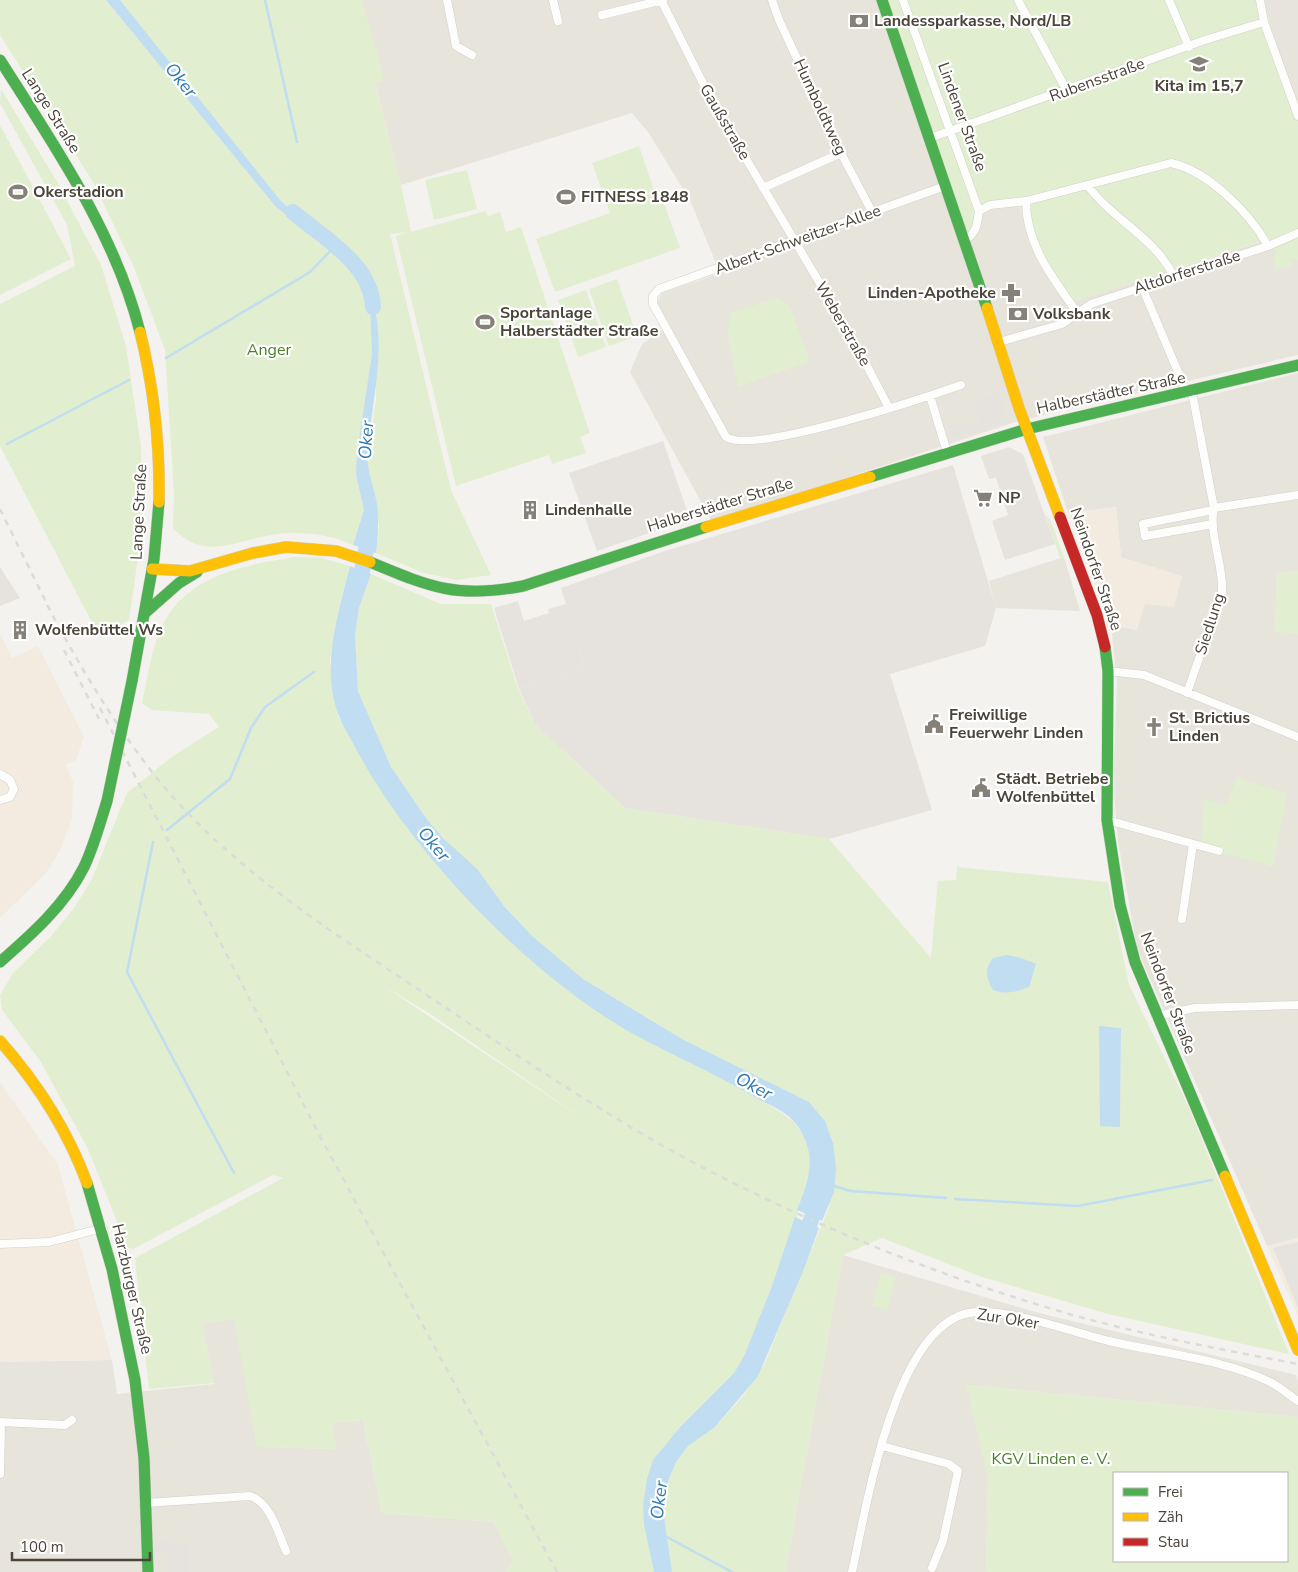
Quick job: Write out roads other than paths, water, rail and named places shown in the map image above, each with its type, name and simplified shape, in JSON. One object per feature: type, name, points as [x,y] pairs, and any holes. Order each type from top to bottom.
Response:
[{"type":"main road","points":[[882,0],[1027,429]]},
{"type":"main road","name":"Lange Straße","points":[[0,60],[75,182],[120,270],[150,372],[156,415],[159,487],[152,569],[145,612],[107,801],[84,868],[70,890],[50,916],[0,962]]},
{"type":"main road","name":"Halberstädter Straße","points":[[152,569],[178,572],[200,570],[264,550],[290,547],[325,549],[348,554],[416,582],[436,587],[484,592],[523,586],[659,541],[1027,429],[1190,393],[1298,365]]},
{"type":"main road","name":"Neindorfer Straße","points":[[1027,429],[1094,604],[1105,647],[1108,671],[1108,820],[1120,905],[1135,962],[1156,1016],[1298,1350]]},
{"type":"main road","points":[[145,612],[179,583],[200,570]]},
{"type":"main road","name":"Harzburger Straße","points":[[0,1032],[4,1045],[31,1078],[68,1137],[91,1190],[103,1228],[138,1391],[146,1503],[148,1572]]},
{"type":"street","points":[[447,0],[456,46],[472,55]]},
{"type":"street","points":[[553,0],[558,21]]},
{"type":"street","points":[[602,15],[662,0]]},
{"type":"street","name":"Gaußstraße","points":[[662,0],[685,50],[713,102],[795,240]]},
{"type":"street","name":"Humboldtweg","points":[[772,0],[779,20],[841,153],[872,212]]},
{"type":"street","name":"Lindener Straße","points":[[903,0],[979,211]]},
{"type":"street","points":[[1018,0],[1067,90]]},
{"type":"street","points":[[1169,0],[1189,47]]},
{"type":"street","points":[[1260,0],[1264,22],[1298,116]]},
{"type":"street","name":"Rubensstraße","points":[[930,138],[1264,22]]},
{"type":"street","points":[[763,188],[841,153]]},
{"type":"street","points":[[964,240],[972,236],[976,230],[979,211],[990,205],[1026,201],[1088,186],[1163,163],[1179,164],[1203,177],[1230,199],[1250,219],[1268,246]]},
{"type":"street","name":"Albert-Schweitzer-Allee","points":[[889,408],[842,423],[802,432],[738,442],[731,441],[726,437],[653,304],[653,296],[659,289],[946,186]]},
{"type":"street","points":[[1088,186],[1155,249],[1170,266],[1174,277]]},
{"type":"street","points":[[1026,201],[1028,226],[1034,244],[1042,260],[1078,314]]},
{"type":"street","name":"Altdorferstraße","points":[[999,342],[1062,324],[1091,304],[1268,246],[1298,233]]},
{"type":"street","name":"Weberstraße","points":[[795,240],[854,341],[889,408]]},
{"type":"street","name":"Siedlung","points":[[1142,287],[1190,393],[1213,509],[1213,524],[1223,582],[1222,592],[1187,693]]},
{"type":"street","points":[[889,408],[961,385]]},
{"type":"street","points":[[930,396],[947,452]]},
{"type":"street","points":[[1213,524],[1145,536],[1143,524],[1213,509],[1298,495]]},
{"type":"street","points":[[1108,671],[1134,673],[1298,737]]},
{"type":"street","points":[[0,774],[10,780],[14,789],[10,797],[0,800]]},
{"type":"street","points":[[1108,820],[1219,851]]},
{"type":"street","points":[[1182,919],[1193,844]]},
{"type":"street","points":[[1156,1016],[1195,1008],[1298,1005]]},
{"type":"street","points":[[0,1244],[50,1242],[103,1228]]},
{"type":"street","name":"Zur Oker","points":[[852,1572],[889,1417],[902,1386],[925,1346],[946,1323],[970,1313],[1014,1317],[1242,1371],[1272,1383],[1298,1401]]},
{"type":"street","points":[[0,1474],[1,1422],[65,1424],[72,1420]]},
{"type":"street","points":[[882,1446],[949,1464],[958,1471],[943,1541],[932,1568]]},
{"type":"street","points":[[146,1503],[250,1496],[257,1498],[265,1506],[286,1551]]},
{"type":"water","points":[[106,0],[120,0],[280,200],[311,228],[339,248],[358,270],[370,294],[377,319],[379,344],[368,459],[369,472],[378,510],[376,553],[353,545],[364,510],[356,475],[357,453],[372,354],[370,307],[363,288],[350,269],[332,251],[276,207]]},
{"type":"water","points":[[350,566],[371,574],[359,608],[355,635],[358,691],[391,767],[426,818],[444,839],[477,869],[504,906],[532,936],[583,979],[682,1039],[809,1102],[825,1121],[833,1143],[836,1168],[834,1192],[822,1221],[797,1210],[810,1166],[803,1135],[789,1116],[628,1031],[589,1006],[550,976],[511,943],[474,906],[439,867],[378,787],[341,720],[334,698],[331,679],[331,660],[336,622]]},
{"type":"water","points":[[1007,955],[1036,964],[1029,987],[1011,992],[993,990],[988,978],[988,967],[993,958]]},
{"type":"water","points":[[1099,1026],[1121,1028],[1120,1127],[1100,1126]]},
{"type":"water","points":[[795,1217],[819,1228],[802,1274],[758,1376],[715,1427],[688,1446],[676,1462],[668,1481],[664,1516],[672,1572],[654,1572],[644,1525],[643,1506],[647,1479],[653,1460],[680,1427],[734,1373],[744,1356],[772,1286]]},
{"type":"waterway","points":[[265,0],[297,142]]},
{"type":"waterway","name":"Oker","points":[[293,212],[355,264],[364,277],[370,291],[373,307]]},
{"type":"waterway","points":[[166,358],[310,272],[336,245]]},
{"type":"waterway","points":[[7,444],[129,380]]},
{"type":"waterway","name":"Oker","points":[[353,590],[362,571],[370,530]]},
{"type":"waterway","points":[[167,830],[230,779],[251,728],[265,707],[314,672]]},
{"type":"waterway","points":[[153,842],[127,972],[234,1173]]},
{"type":"waterway","points":[[955,1199],[1078,1206],[1212,1180]]},
{"type":"waterway","points":[[833,1186],[851,1191],[946,1198]]},
{"type":"waterway","name":"Oker","points":[[803,1244],[819,1196]]},
{"type":"waterway","points":[[665,1536],[732,1572]]},
{"type":"railway","points":[[0,509],[50,610]]},
{"type":"railway","points":[[47,605],[98,694],[141,757],[187,813],[222,846],[295,905],[334,933],[530,1064],[609,1114],[712,1172],[813,1221],[865,1243],[969,1282],[1103,1323],[1214,1348],[1298,1364]]},
{"type":"railway","points":[[64,650],[99,719]]},
{"type":"railway","points":[[100,708],[322,1140],[557,1572]]},
{"type":"place","name":"Landessparkasse, Nord/LB","points":[[859,21]]},
{"type":"place","name":"Kita im 15,7","points":[[1199,64]]},
{"type":"place","name":"Okerstadion","points":[[18,192]]},
{"type":"place","name":"FITNESS 1848","points":[[566,197]]},
{"type":"place","name":"Linden-Apotheke","points":[[1011,293]]},
{"type":"place","name":"Volksbank","points":[[1018,314]]},
{"type":"place","name":"Sportanlage Halberstädter Straße","points":[[485,322]]},
{"type":"place","name":"NP","points":[[983,498]]},
{"type":"place","name":"Lindenhalle","points":[[530,510]]},
{"type":"place","name":"Wolfenbüttel Ws","points":[[20,630]]},
{"type":"place","name":"Freiwillige Feuerwehr Linden","points":[[934,724]]},
{"type":"place","name":"St. Brictius Linden","points":[[1154,727]]},
{"type":"place","name":"Städt. Betriebe Wolfenbüttel","points":[[981,788]]},
{"type":"park label","name":"Anger","points":[[269,350]]},
{"type":"park label","name":"KGV Linden e. V.","points":[[1051,1459]]}]
